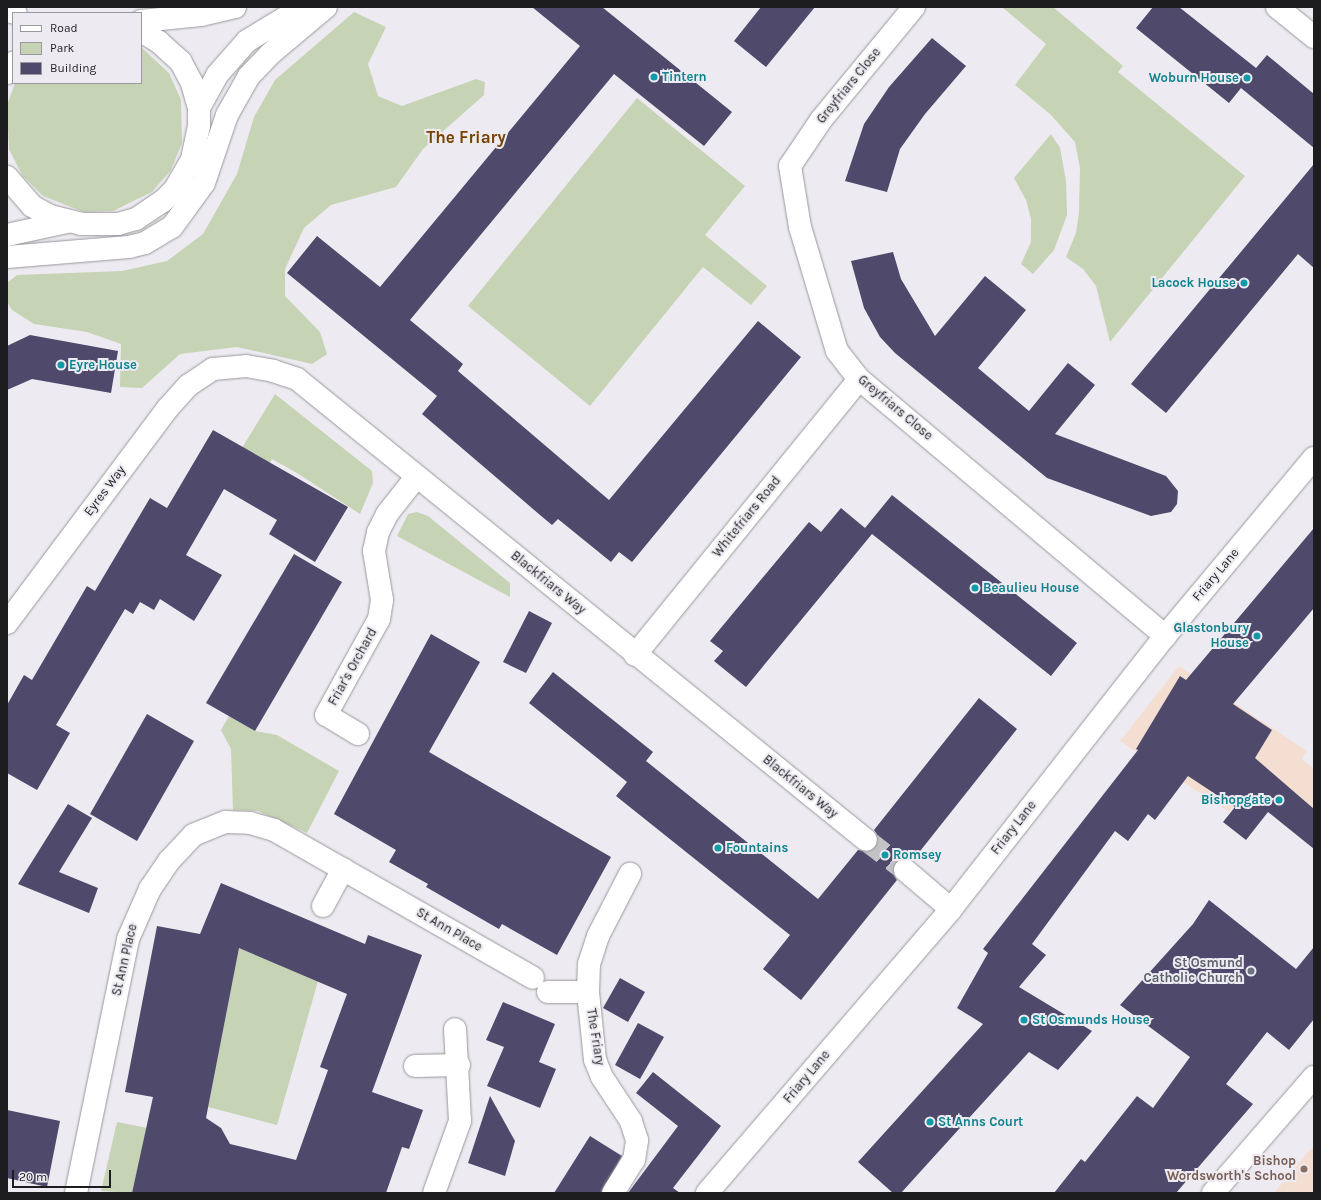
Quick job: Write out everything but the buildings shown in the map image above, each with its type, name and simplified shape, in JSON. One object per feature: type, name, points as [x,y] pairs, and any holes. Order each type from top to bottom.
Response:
[{"type":"main road","points":[[142,21],[201,15],[235,7]]},
{"type":"main road","points":[[199,108],[217,75],[247,41],[303,7]]},
{"type":"main road","points":[[7,257],[129,247],[145,243],[172,227],[204,183],[227,115],[249,76],[270,54],[326,7]]},
{"type":"main road","name":"Greyfriars Close","points":[[914,7],[821,120],[790,166],[800,226],[825,318],[837,351],[859,379],[1166,636]]},
{"type":"main road","points":[[1277,7],[1314,37]]},
{"type":"main road","points":[[7,235],[67,222],[118,224],[136,219],[164,201],[184,175],[192,159],[199,126],[199,108],[192,83],[181,62],[159,42],[142,32]]},
{"type":"main road","points":[[7,177],[32,206],[67,222]]},
{"type":"main road","name":"Blackfriars Way","points":[[213,370],[246,366],[297,379],[634,655],[866,840]]},
{"type":"main road","name":"Eyres Way","points":[[7,623],[168,408],[189,385],[213,370]]},
{"type":"main road","name":"Whitefriars Road","points":[[634,655],[859,379]]},
{"type":"main road","name":"Friary Lane","points":[[707,1193],[951,909],[1166,636],[1314,458]]},
{"type":"main road","name":"Friar's Orchard","points":[[358,734],[326,714],[379,619],[382,600],[374,551],[378,532],[387,514],[417,476]]},
{"type":"main road","name":"St Ann Place","points":[[76,1193],[128,939],[138,911],[169,861],[193,835],[225,822],[250,823],[274,830],[541,985],[588,992]]},
{"type":"main road","points":[[323,906],[343,870]]},
{"type":"main road","points":[[905,870],[951,909]]},
{"type":"main road","name":"The Friary","points":[[613,1193],[634,1160],[637,1140],[631,1122],[602,1077],[596,1060],[588,992],[589,964],[598,936],[630,874]]},
{"type":"main road","points":[[434,1193],[460,1121],[455,1029]]},
{"type":"main road","points":[[415,1066],[458,1065]]},
{"type":"main road","points":[[1213,1193],[1314,1077]]},
{"type":"shaded area","points":[[1179,666],[1307,751],[1302,759],[1314,769],[1314,848],[1243,792],[1229,812],[1120,741]]},
{"type":"shaded area","name":"Bishop Wordsworth's School","points":[[1314,1145],[1314,1193],[1274,1193]]},
{"type":"green space","points":[[1002,7],[1053,7],[1123,66],[1118,72],[1245,176],[1110,342],[1096,286],[1083,269],[1066,257],[1076,233],[1079,212],[1080,168],[1075,142],[1051,115],[1015,85],[1046,44]]},
{"type":"green space","points":[[354,12],[386,27],[368,64],[378,96],[402,106],[476,79],[485,82],[484,95],[423,149],[396,187],[331,205],[304,228],[285,269],[285,296],[320,332],[327,354],[312,364],[237,347],[180,354],[142,388],[120,387],[121,344],[87,332],[34,324],[12,310],[7,302],[7,283],[17,275],[122,271],[167,261],[203,234],[237,174],[254,117],[275,80]]},
{"type":"green space","points":[[142,48],[169,73],[181,100],[182,143],[171,170],[152,192],[113,211],[84,212],[43,196],[22,175],[9,149],[7,105],[15,84],[142,84]]},
{"type":"green space","points":[[637,98],[745,186],[705,235],[767,286],[751,305],[703,267],[590,406],[468,306]]},
{"type":"green space","points":[[1051,134],[1060,148],[1066,181],[1067,215],[1054,250],[1033,274],[1021,264],[1031,242],[1031,219],[1026,200],[1014,178]]},
{"type":"green space","points":[[275,394],[372,471],[373,483],[360,514],[297,473],[272,459],[269,464],[242,448]]},
{"type":"green space","points":[[417,512],[428,516],[510,583],[510,597],[397,536],[408,514]]},
{"type":"green space","points":[[229,716],[255,731],[277,735],[339,771],[307,833],[258,811],[233,810],[231,749],[221,730]]},
{"type":"green space","points":[[239,948],[318,981],[277,1125],[208,1107]]},
{"type":"green space","points":[[117,1122],[147,1128],[132,1193],[101,1191]]},
{"type":"tunnel","points":[[866,840],[905,870]]},
{"type":"place","name":"Tintern","points":[[654,77]]},
{"type":"place","name":"Woburn House","points":[[1247,78]]},
{"type":"place","name":"Lacock House","points":[[1244,283]]},
{"type":"place","name":"Eyre House","points":[[61,365]]},
{"type":"place","name":"Beaulieu House","points":[[975,588]]},
{"type":"place","name":"Glastonbury House","points":[[1257,636]]},
{"type":"place","name":"Bishopgate","points":[[1279,800]]},
{"type":"place","name":"Fountains","points":[[718,848]]},
{"type":"place","name":"Romsey","points":[[885,855]]},
{"type":"place","name":"St Osmund Catholic Church","points":[[1251,971]]},
{"type":"place","name":"St Osmunds House","points":[[1024,1020]]},
{"type":"place","name":"St Anns Court","points":[[930,1122]]},
{"type":"place","name":"Bishop Wordsworth's School","points":[[1304,1169]]},
{"type":"district","name":"The Friary","points":[[466,138]]}]
